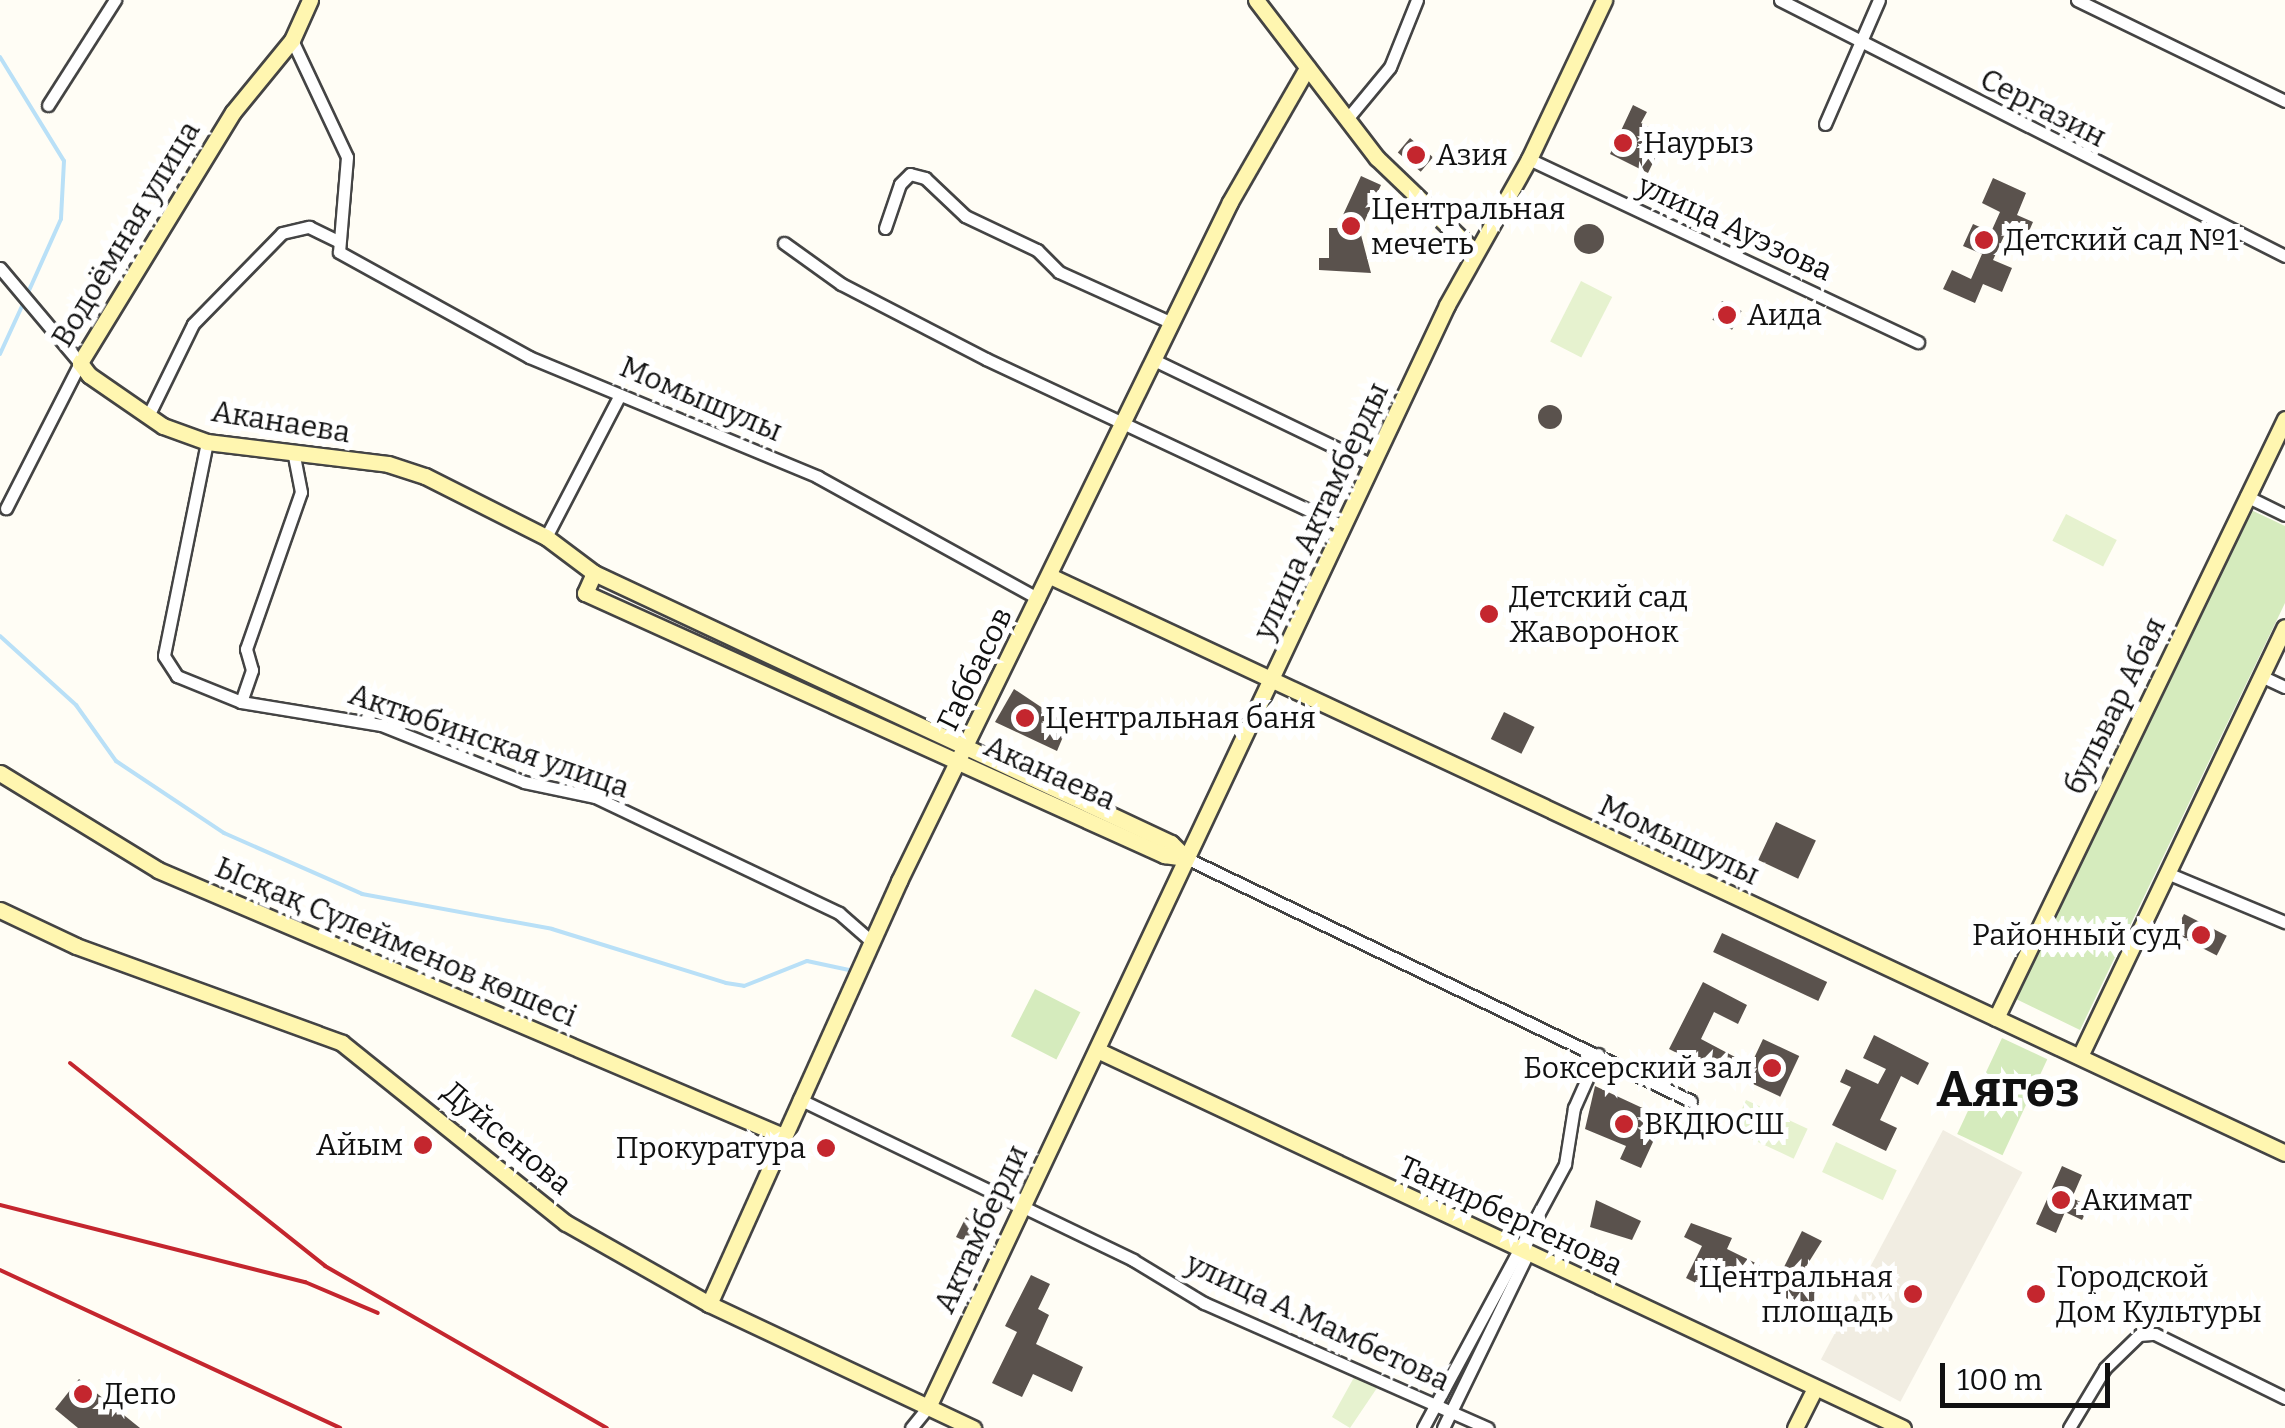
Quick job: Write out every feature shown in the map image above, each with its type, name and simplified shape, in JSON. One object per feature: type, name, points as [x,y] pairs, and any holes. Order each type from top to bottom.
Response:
[{"type":"main road","name":"Водоёмная улица","points":[[80,363],[232,112],[292,40],[310,0]]},
{"type":"main road","points":[[1256,0],[1376,158],[1476,252]]},
{"type":"main road","name":"улица Актамберды","points":[[1096,1050],[1372,465],[1476,252],[1529,159],[1604,0]]},
{"type":"main road","name":"Габбасов","points":[[710,1304],[870,940],[964,756],[1172,324],[1307,68]]},
{"type":"main road","name":"Аканаева","points":[[80,363],[148,416],[207,442],[294,456],[388,464],[546,537],[594,573],[1164,855],[1186,858]]},
{"type":"main road","name":"бульвар Абая","points":[[1996,1018],[2285,419]]},
{"type":"main road","name":"Момышулы","points":[[1050,576],[2285,1153]]},
{"type":"main road","points":[[2080,1056],[2285,628]]},
{"type":"main road","name":"Ысқақ Сүлейменов көшесі","points":[[0,772],[158,870],[783,1136]]},
{"type":"main road","name":"Дуйсенова","points":[[0,910],[76,946],[342,1043],[419,1099],[530,1200],[710,1304],[973,1428]]},
{"type":"main road","name":"Актамберди","points":[[928,1406],[1096,1050]]},
{"type":"main road","name":"Танирбергенова","points":[[1096,1050],[1901,1428]]},
{"type":"main road","points":[[1795,1428],[1815,1388]]},
{"type":"street","points":[[48,104],[114,0]]},
{"type":"street","points":[[1347,119],[1390,67],[1417,0]]},
{"type":"street","name":"Сергазин","points":[[1780,0],[2285,256]]},
{"type":"street","points":[[1825,124],[1879,0]]},
{"type":"street","points":[[2077,0],[2285,101]]},
{"type":"street","points":[[292,40],[346,158],[339,246]]},
{"type":"street","name":"улица Ауэзова","points":[[1529,159],[1918,342]]},
{"type":"street","points":[[886,228],[900,184],[910,174],[925,178],[965,216],[1037,250],[1060,272],[1172,324]]},
{"type":"street","name":"Момышулы","points":[[148,416],[193,324],[282,233],[309,227],[530,357],[818,477],[1039,599]]},
{"type":"street","points":[[784,243],[841,284],[1344,528]]},
{"type":"street","name":"Аканаева","points":[[0,268],[27,292],[80,363]]},
{"type":"street","points":[[1154,360],[1372,465]]},
{"type":"street","name":"Водоёмная улица","points":[[6,508],[80,363]]},
{"type":"street","points":[[546,537],[620,394]]},
{"type":"street","name":"Актюбинская улица","points":[[207,442],[164,656],[176,676],[241,702],[380,725],[524,782],[594,797],[840,913],[870,940]]},
{"type":"street","points":[[241,702],[252,670],[246,649],[301,492],[294,456]]},
{"type":"street","points":[[2246,496],[2285,515]]},
{"type":"street","points":[[2261,676],[2285,686]]},
{"type":"street","name":"Аканаева","points":[[1186,858],[1691,1101]]},
{"type":"street","points":[[2168,873],[2285,922]]},
{"type":"street","points":[[1443,1428],[1521,1252],[1565,1164],[1574,1108],[1598,1054]]},
{"type":"street","name":"улица А.Мамбетова","points":[[799,1099],[1204,1302],[1488,1428]]},
{"type":"street","points":[[1424,1428],[1521,1252]]},
{"type":"street","points":[[2069,1428],[2105,1368],[2139,1335],[2154,1334],[2285,1398]]},
{"type":"street","name":"Актамберди","points":[[911,1428],[928,1406]]},
{"type":"green space","points":[[1581,281],[1612,297],[1581,357],[1550,342]]},
{"type":"green space","points":[[2249,509],[2285,526],[2285,603],[2080,1030],[2014,998]]},
{"type":"green space","points":[[2066,514],[2117,540],[2103,567],[2052,541]]},
{"type":"green space","points":[[1035,989],[1080,1012],[1056,1059],[1011,1036]]},
{"type":"green space","points":[[2002,1038],[2047,1059],[2003,1155],[1957,1134]]},
{"type":"green space","points":[[1746,1100],[1808,1129],[1794,1159],[1732,1130]]},
{"type":"green space","points":[[1836,1142],[1897,1170],[1883,1200],[1822,1172]]},
{"type":"green space","points":[[1357,1372],[1379,1385],[1350,1428],[1332,1417]]},
{"type":"shaded area","name":"Центральная площадь","points":[[1943,1130],[2022,1172],[1900,1402],[1821,1360]]},
{"type":"building","points":[[1633,105],[1647,112],[1641,123],[1666,136],[1648,173],[1610,154]]},
{"type":"building","name":"Азия","points":[[1410,138],[1433,157],[1421,172],[1398,153]]},
{"type":"building","name":"Центральная мечеть","points":[[1361,176],[1381,185],[1360,231],[1371,273],[1319,270],[1319,258],[1329,258],[1329,228],[1337,228]]},
{"type":"building","name":"Детский сад №1","points":[[1993,178],[2026,193],[2017,215],[2033,222],[2023,245],[2004,236],[1993,260],[2012,268],[2002,292],[1983,284],[1975,303],[1943,289],[1952,270],[1971,279],[1982,254],[1963,246],[1973,224],[1991,232],[2000,212],[1982,203]]},
{"type":"building","points":[[1589,224],[1600,228],[1604,239],[1600,250],[1589,254],[1578,250],[1574,239],[1578,228]]},
{"type":"building","name":"Аида","points":[[1722,301],[1742,311],[1732,330],[1712,320]]},
{"type":"building","points":[[1550,405],[1559,408],[1559,426],[1550,429],[1541,426],[1538,417],[1541,408]]},
{"type":"building","points":[[292,418],[332,431],[328,442],[288,429]]},
{"type":"building","name":"Центральная баня","points":[[1014,689],[1068,725],[1057,751],[995,722]]},
{"type":"building","points":[[1504,712],[1535,727],[1521,754],[1491,739]]},
{"type":"building","points":[[1776,822],[1816,841],[1798,879],[1758,860]]},
{"type":"building","name":"Районный суд","points":[[2184,914],[2227,936],[2217,955],[2174,934]]},
{"type":"building","points":[[1722,933],[1827,982],[1818,1001],[1713,952]]},
{"type":"building","points":[[1703,982],[1747,1005],[1738,1024],[1714,1012],[1701,1039],[1735,1057],[1725,1077],[1669,1049]]},
{"type":"building","points":[[1874,1035],[1929,1063],[1918,1085],[1901,1076],[1880,1120],[1897,1128],[1886,1151],[1832,1125],[1851,1087],[1840,1082],[1846,1069],[1878,1084],[1886,1069],[1863,1058]]},
{"type":"building","name":"Боксерский зал","points":[[1763,1039],[1799,1056],[1780,1097],[1744,1080]]},
{"type":"building","name":"ВКДЮСШ","points":[[1595,1086],[1664,1118],[1641,1168],[1620,1159],[1626,1146],[1585,1129]]},
{"type":"building","name":"Акимат","points":[[2062,1166],[2082,1175],[2072,1198],[2089,1206],[2082,1220],[2065,1212],[2056,1233],[2036,1224]]},
{"type":"building","points":[[1596,1200],[1641,1221],[1632,1240],[1590,1227]]},
{"type":"building","points":[[966,1217],[983,1229],[975,1246],[956,1237]]},
{"type":"building","points":[[1691,1223],[1732,1238],[1727,1249],[1780,1275],[1802,1231],[1822,1241],[1797,1281],[1819,1292],[1810,1310],[1714,1262],[1702,1286],[1686,1278],[1702,1246],[1684,1237]]},
{"type":"building","points":[[1031,1275],[1050,1284],[1038,1309],[1049,1315],[1036,1344],[1083,1367],[1072,1392],[1033,1374],[1022,1397],[992,1383],[1017,1332],[1005,1326]]},
{"type":"building","name":"Депо","points":[[79,1379],[140,1428],[78,1428],[55,1409]]},
{"type":"waterway","points":[[0,57],[64,161],[61,219],[27,295]]},
{"type":"waterway","points":[[0,354],[23,304]]},
{"type":"waterway","points":[[0,636],[76,705],[116,761],[224,833],[362,894],[552,929],[744,986],[807,961],[849,970]]},
{"type":"railway","points":[[70,1063],[325,1266],[607,1428]]},
{"type":"railway","points":[[0,1205],[305,1282],[378,1313]]},
{"type":"railway","points":[[0,1270],[340,1428]]},
{"type":"place","name":"Наурыз","points":[[1623,143]]},
{"type":"place","name":"Азия","points":[[1416,155]]},
{"type":"place","name":"Центральная мечеть","points":[[1351,226]]},
{"type":"place","name":"Детский сад №1","points":[[1984,240]]},
{"type":"place","name":"Аида","points":[[1727,315]]},
{"type":"place","name":"Детский сад Жаворонок","points":[[1489,614]]},
{"type":"place","name":"Центральная баня","points":[[1025,718]]},
{"type":"place","name":"Районный суд","points":[[2201,935]]},
{"type":"place","name":"Боксерский зал","points":[[1772,1068]]},
{"type":"place","name":"ВКДЮСШ","points":[[1624,1124]]},
{"type":"place","name":"Айым","points":[[423,1145]]},
{"type":"place","name":"Прокуратура","points":[[826,1148]]},
{"type":"place","name":"Акимат","points":[[2061,1200]]},
{"type":"place","name":"Центральная площадь","points":[[1913,1294]]},
{"type":"place","name":"Городской Дом Культуры","points":[[2036,1294]]},
{"type":"place","name":"Депо","points":[[83,1394]]},
{"type":"district","name":"Аягөз","points":[[2008,1090]]}]
